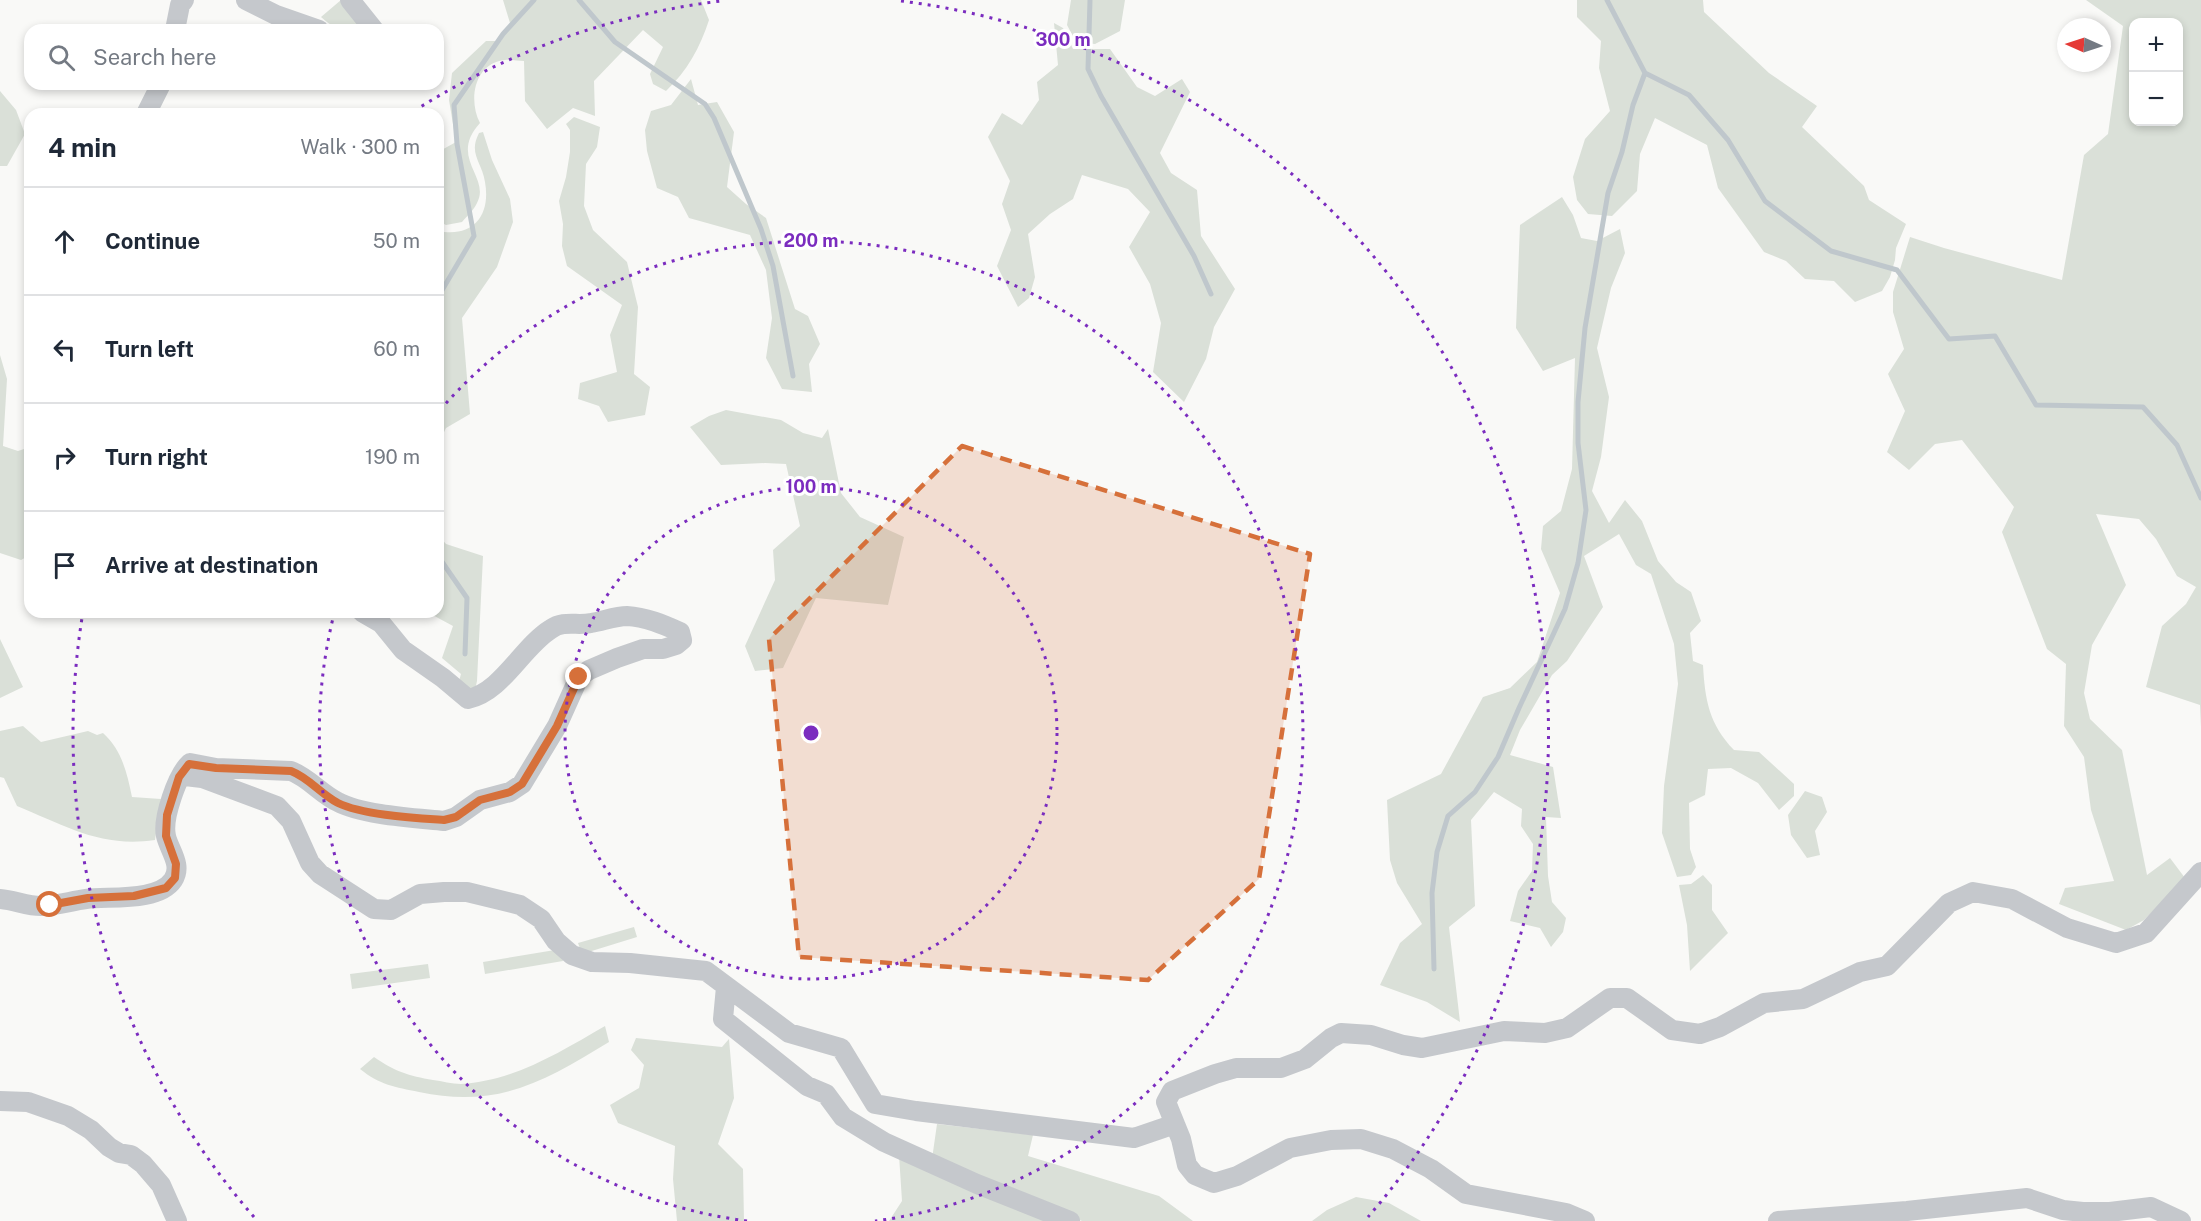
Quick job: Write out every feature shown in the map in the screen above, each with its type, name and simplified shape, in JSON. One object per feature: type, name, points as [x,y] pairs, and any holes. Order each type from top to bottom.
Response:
[{"type":"street","points":[[176,24],[180,5],[184,0]]},
{"type":"street","points":[[246,0],[276,15],[302,24]]},
{"type":"street","points":[[350,0],[369,24]]},
{"type":"street","points":[[149,108],[158,90]]},
{"type":"street","points":[[0,899],[39,906],[88,898],[134,896],[166,888],[175,878],[176,864],[166,836],[170,803],[179,777],[189,764],[216,768],[291,771],[301,775],[338,803],[363,812],[444,820],[456,817],[480,800],[510,792],[522,784],[557,726],[579,677],[617,657],[643,649],[670,647],[682,640],[680,632],[645,619],[626,616],[587,624],[565,623],[551,628],[495,685],[479,697],[468,699],[403,650],[381,623],[372,618]]},
{"type":"street","points":[[179,777],[202,778],[277,806],[291,821],[310,863],[320,874],[374,909],[391,910],[420,894],[467,892],[520,905],[541,919],[556,941],[572,955],[592,962],[630,963],[706,971],[789,1034],[841,1048],[875,1104],[916,1112],[1134,1138],[1175,1124]]},
{"type":"street","points":[[1585,1221],[1566,1213],[1466,1194],[1431,1169],[1402,1154],[1361,1139],[1331,1140],[1290,1148],[1238,1176],[1214,1183],[1195,1175],[1187,1165],[1181,1139],[1166,1102],[1172,1091],[1215,1074],[1236,1068],[1281,1068],[1305,1059],[1331,1038],[1341,1033],[1371,1035],[1422,1048],[1504,1031],[1545,1033],[1567,1028],[1610,998],[1627,998],[1672,1030],[1700,1035],[1764,1003],[1803,999],[1860,972],[1887,966],[1949,903],[1973,892],[2012,899],[2067,928],[2116,943],[2146,933],[2201,872]]},
{"type":"street","points":[[726,987],[723,1019],[807,1086],[826,1094],[843,1117],[884,1142],[977,1184],[1070,1221]]},
{"type":"street","points":[[0,1101],[28,1102],[68,1116],[91,1130],[109,1147],[119,1153],[131,1155],[143,1164],[161,1185],[177,1221]]},
{"type":"street","points":[[1778,1221],[1907,1211],[2027,1198],[2062,1210],[2083,1212],[2110,1212],[2151,1207],[2181,1221]]},
{"type":"highlighted area","points":[[962,446],[1310,554],[1259,879],[1148,980],[799,957],[769,639]]},
{"type":"shaded area","points":[[341,0],[361,24],[330,24],[321,17]]},
{"type":"shaded area","points":[[503,0],[701,0],[709,20],[692,58],[666,91],[653,84],[650,74],[663,47],[643,30],[594,81],[595,116],[573,108],[547,129],[525,101],[524,61],[505,60],[486,68],[480,75],[474,94],[476,114],[480,123],[471,135],[468,147],[480,194],[476,206],[462,222],[446,225],[444,224],[444,149],[456,142],[449,100],[452,73],[486,41],[501,41],[510,23]]},
{"type":"shaded area","points":[[1071,0],[1125,0],[1120,31],[1095,44],[1076,42],[1067,25]]},
{"type":"shaded area","points":[[1577,0],[1703,0],[1704,12],[1769,73],[1817,106],[1802,127],[1864,186],[1869,200],[1906,224],[1896,248],[1890,277],[1882,291],[1855,302],[1834,281],[1805,279],[1786,261],[1764,252],[1718,188],[1707,145],[1655,118],[1640,154],[1637,191],[1612,216],[1588,214],[1577,200],[1573,177],[1585,139],[1610,111],[1599,68],[1601,41],[1577,17]]},
{"type":"shaded area","points":[[2086,0],[2201,0],[2201,727],[2200,705],[2146,687],[2162,626],[2186,604],[2196,587],[2177,576],[2156,539],[2139,519],[2096,514],[2126,585],[2092,645],[2084,693],[2090,719],[2122,750],[2147,875],[2170,858],[2185,878],[2144,920],[2126,930],[2059,904],[2065,888],[2114,881],[2091,810],[2084,757],[2064,726],[2066,664],[2047,649],[2002,532],[2014,507],[1962,440],[1935,444],[1909,470],[1887,452],[1905,411],[1888,374],[1904,349],[1893,312],[1893,292],[1910,237],[2062,280],[2084,155],[2108,134],[2123,26]]},
{"type":"shaded area","points":[[1054,23],[1063,28],[1073,49],[1110,49],[1137,87],[1155,96],[1182,79],[1190,92],[1160,153],[1171,173],[1197,190],[1201,236],[1235,289],[1214,327],[1206,359],[1184,402],[1153,372],[1161,323],[1150,284],[1129,247],[1150,212],[1128,189],[1082,175],[1073,199],[1050,214],[1028,234],[1035,277],[1029,298],[1018,307],[997,266],[1011,230],[1002,204],[1010,181],[988,137],[1002,113],[1022,125],[1039,100],[1037,82],[1058,65]]},
{"type":"shaded area","points":[[691,79],[698,105],[717,102],[734,132],[727,187],[766,218],[795,309],[808,316],[820,344],[809,364],[812,392],[782,389],[766,358],[772,318],[766,270],[750,235],[689,218],[678,197],[657,188],[647,151],[645,130],[651,111],[671,105]]},
{"type":"shaded area","points":[[0,91],[16,110],[24,136],[7,166],[0,166]]},
{"type":"shaded area","points":[[574,117],[600,127],[597,147],[586,164],[584,206],[593,230],[627,262],[638,307],[634,374],[650,387],[645,415],[608,422],[599,406],[578,399],[580,383],[617,372],[610,335],[622,305],[567,266],[562,246],[563,224],[559,201],[570,152],[570,130],[566,124]]},
{"type":"shaded area","points":[[483,132],[492,160],[510,199],[513,222],[497,267],[462,318],[470,414],[446,428],[444,432],[444,232],[470,228],[482,214],[486,194],[485,182],[475,152],[479,133]]},
{"type":"shaded area","points":[[1562,197],[1573,215],[1581,238],[1597,241],[1620,229],[1625,253],[1611,288],[1597,348],[1609,397],[1601,457],[1592,491],[1609,523],[1625,500],[1642,521],[1658,561],[1676,582],[1691,592],[1701,621],[1690,633],[1693,661],[1703,665],[1707,700],[1719,731],[1734,750],[1759,752],[1794,784],[1794,796],[1779,810],[1758,783],[1731,768],[1708,769],[1705,795],[1689,803],[1690,849],[1696,867],[1691,875],[1677,877],[1662,833],[1664,786],[1678,684],[1674,644],[1651,574],[1636,565],[1619,534],[1584,556],[1603,607],[1567,661],[1552,675],[1520,730],[1510,755],[1553,767],[1561,818],[1546,817],[1548,876],[1552,902],[1566,918],[1563,932],[1551,947],[1540,928],[1510,921],[1518,891],[1532,871],[1533,844],[1521,826],[1522,809],[1494,792],[1471,820],[1475,906],[1449,927],[1460,1022],[1427,1002],[1380,985],[1400,943],[1422,924],[1397,883],[1390,860],[1387,800],[1441,774],[1483,697],[1510,688],[1537,662],[1560,593],[1541,549],[1543,526],[1561,511],[1572,469],[1575,358],[1543,371],[1516,328],[1520,225]]},
{"type":"shaded area","points":[[0,355],[7,379],[3,446],[18,451],[24,449],[24,558],[21,560],[0,553]]},
{"type":"shaded area","points":[[726,410],[781,420],[803,433],[822,438],[828,429],[841,493],[860,517],[904,537],[888,605],[816,598],[783,668],[755,671],[745,646],[775,580],[773,550],[800,526],[786,464],[721,465],[690,427],[709,416]]},
{"type":"shaded area","points":[[444,542],[483,556],[477,681],[474,694],[458,685],[461,674],[442,658],[453,626],[438,618],[444,618]]},
{"type":"shaded area","points":[[0,639],[23,687],[0,698]]},
{"type":"shaded area","points":[[23,726],[41,742],[88,731],[97,735],[103,733],[119,754],[132,797],[161,799],[155,840],[118,841],[84,834],[17,806],[4,778],[0,777],[0,731]]},
{"type":"shaded area","points":[[1805,791],[1822,797],[1827,812],[1815,831],[1820,855],[1807,858],[1791,835],[1788,815]]},
{"type":"shaded area","points":[[1703,875],[1712,885],[1712,910],[1728,933],[1690,971],[1687,925],[1679,885],[1691,884]]},
{"type":"shaded area","points":[[634,927],[637,937],[582,954],[578,943]]},
{"type":"shaded area","points":[[561,949],[563,961],[485,974],[483,962]]},
{"type":"shaded area","points":[[428,964],[430,978],[352,989],[350,974]]},
{"type":"shaded area","points":[[605,1026],[609,1042],[542,1079],[497,1094],[473,1097],[419,1092],[381,1082],[360,1069],[374,1057],[388,1066],[416,1077],[458,1084],[481,1082],[536,1064]]},
{"type":"shaded area","points":[[636,1038],[722,1047],[729,1039],[734,1098],[718,1144],[743,1169],[744,1221],[677,1221],[673,1179],[675,1146],[618,1123],[610,1105],[639,1088],[644,1065],[631,1050]]},
{"type":"shaded area","points":[[937,1124],[1033,1135],[1028,1156],[1159,1196],[1193,1221],[1082,1221],[932,1159]]},
{"type":"shaded area","points":[[899,1155],[1059,1221],[889,1221],[902,1201]]},
{"type":"shaded area","points":[[1356,1197],[1389,1203],[1421,1221],[1312,1221],[1327,1210]]},
{"type":"waterway","points":[[444,287],[474,236],[457,144],[454,105],[503,34],[534,0]]},
{"type":"waterway","points":[[579,0],[615,42],[705,104],[714,118],[761,229],[773,266],[793,376]]},
{"type":"waterway","points":[[1090,0],[1088,69],[1101,96],[1194,256],[1211,294]]},
{"type":"waterway","points":[[1607,0],[1645,73],[1689,95],[1728,140],[1765,201],[1831,251],[1897,270],[1949,339],[1995,336],[2036,405],[2143,407],[2177,445],[2201,498]]},
{"type":"waterway","points":[[1434,969],[1432,893],[1437,852],[1448,816],[1475,792],[1498,757],[1565,609],[1578,563],[1586,510],[1578,443],[1578,402],[1585,328],[1608,193],[1622,152],[1633,105],[1645,73]]},
{"type":"waterway","points":[[444,565],[467,598],[465,654]]},
{"type":"route","points":[[50,905],[88,898],[134,896],[166,888],[175,878],[176,864],[166,836],[167,815],[179,777],[189,764],[256,771],[291,771],[301,775],[338,803],[363,812],[444,820],[456,817],[480,800],[510,792],[522,784],[557,726],[579,677]]}]
